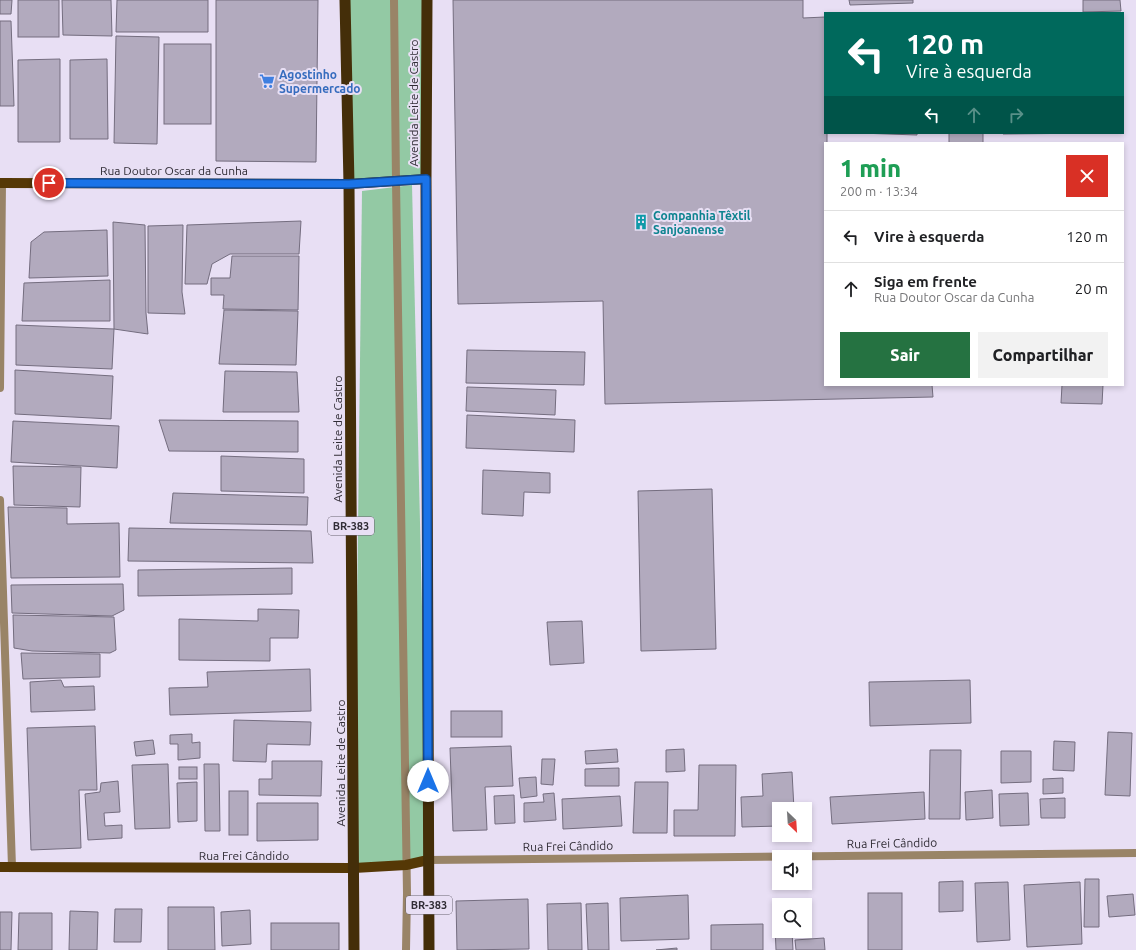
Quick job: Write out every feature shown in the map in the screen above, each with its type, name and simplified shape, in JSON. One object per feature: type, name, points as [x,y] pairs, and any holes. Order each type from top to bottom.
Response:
[{"type":"highway","name":"Avenida Leite de Castro","points":[[345,0],[349,184],[354,950]]},
{"type":"highway","name":"Avenida Leite de Castro","points":[[427,0],[426,179],[429,950]]},
{"type":"main road","name":"Rua Doutor Oscar da Cunha","points":[[1,183],[349,184],[426,179]]},
{"type":"main road","name":"Rua Frei Cândido","points":[[0,867],[354,868],[406,865],[428,860]]},
{"type":"street","points":[[394,0],[406,950]]},
{"type":"street","points":[[0,388],[1,183]]},
{"type":"street","points":[[0,500],[12,867]]},
{"type":"street","name":"Rua Frei Cândido","points":[[428,860],[1136,853]]},
{"type":"green space","points":[[348,0],[427,0],[426,179],[349,184]]},
{"type":"green space","points":[[412,185],[428,860],[354,868],[362,191]]},
{"type":"building","points":[[0,0],[12,0],[11,14],[0,14]]},
{"type":"building","points":[[18,0],[59,0],[59,37],[18,37]]},
{"type":"building","points":[[62,0],[111,0],[112,36],[63,35]]},
{"type":"building","points":[[117,0],[208,0],[208,32],[116,32]]},
{"type":"building","name":"Agostinho Supermercado","points":[[216,0],[318,0],[316,162],[216,161]]},
{"type":"building","name":"Companhia Têxtil Sanjoanense","points":[[453,0],[803,0],[803,18],[824,17],[824,134],[827,134],[827,142],[824,142],[824,386],[932,386],[933,397],[605,404],[603,301],[458,304]]},
{"type":"building","points":[[849,0],[913,0],[913,3],[850,5]]},
{"type":"building","points":[[1083,0],[1120,0],[1121,11],[1083,12]]},
{"type":"building","points":[[0,21],[11,21],[14,106],[0,106]]},
{"type":"building","points":[[116,36],[159,37],[157,144],[114,143]]},
{"type":"building","points":[[164,44],[211,44],[211,124],[164,124]]},
{"type":"building","points":[[60,59],[60,142],[18,142],[18,60]]},
{"type":"building","points":[[107,59],[108,139],[70,139],[70,60]]},
{"type":"building","points":[[888,134],[917,134],[917,135]]},
{"type":"building","points":[[949,134],[983,134],[983,142],[949,142]]},
{"type":"building","points":[[301,221],[299,254],[230,254],[212,264],[207,284],[185,284],[187,225]]},
{"type":"building","points":[[113,222],[145,225],[146,313],[148,334],[114,329]]},
{"type":"building","points":[[183,225],[182,292],[185,314],[148,313],[148,226]]},
{"type":"building","points":[[107,230],[108,276],[29,278],[31,242],[44,232]]},
{"type":"building","points":[[232,256],[299,256],[298,310],[223,309],[224,295],[211,295],[211,278],[230,278]]},
{"type":"building","points":[[110,280],[110,321],[22,321],[24,283]]},
{"type":"building","points":[[224,310],[298,311],[296,365],[219,364]]},
{"type":"building","points":[[16,325],[114,329],[112,369],[16,365]]},
{"type":"building","points":[[467,350],[585,352],[584,385],[466,383]]},
{"type":"building","points":[[15,370],[113,376],[111,419],[15,414]]},
{"type":"building","points":[[225,371],[297,372],[299,412],[223,412]]},
{"type":"building","points":[[1062,386],[1103,386],[1102,404],[1061,403]]},
{"type":"building","points":[[467,387],[556,390],[555,415],[466,411]]},
{"type":"building","points":[[467,415],[575,420],[574,452],[466,448]]},
{"type":"building","points":[[159,420],[298,421],[298,452],[169,451]]},
{"type":"building","points":[[13,421],[119,426],[117,468],[11,462]]},
{"type":"building","points":[[221,456],[304,459],[304,493],[221,491]]},
{"type":"building","points":[[13,466],[81,467],[80,507],[14,505]]},
{"type":"building","points":[[483,470],[550,473],[550,493],[524,492],[523,516],[482,514]]},
{"type":"building","points":[[712,489],[716,649],[641,651],[638,491]]},
{"type":"building","points":[[173,493],[308,497],[307,525],[170,523]]},
{"type":"building","points":[[8,507],[67,508],[67,524],[119,523],[120,577],[11,578]]},
{"type":"building","points":[[129,528],[311,531],[313,563],[128,561]]},
{"type":"building","points":[[292,568],[292,594],[138,596],[138,570]]},
{"type":"building","points":[[123,584],[124,610],[112,616],[12,613],[11,585]]},
{"type":"building","points":[[258,609],[299,610],[298,638],[270,638],[270,661],[179,660],[179,619],[258,621]]},
{"type":"building","points":[[13,615],[114,617],[116,650],[110,653],[32,651],[14,648]]},
{"type":"building","points":[[582,621],[584,663],[550,665],[547,622]]},
{"type":"building","points":[[21,653],[100,654],[100,677],[23,679]]},
{"type":"building","points":[[310,669],[311,711],[170,715],[169,688],[208,687],[207,672]]},
{"type":"building","points":[[61,680],[64,687],[94,686],[95,710],[31,712],[30,682]]},
{"type":"building","points":[[970,680],[971,723],[870,726],[869,682]]},
{"type":"building","points":[[451,711],[502,711],[502,737],[451,737]]},
{"type":"building","points":[[234,720],[311,722],[310,745],[267,744],[266,762],[233,761]]},
{"type":"building","points":[[95,726],[97,790],[79,790],[81,848],[31,850],[27,728]]},
{"type":"building","points":[[1108,732],[1132,733],[1130,796],[1105,795]]},
{"type":"building","points":[[192,734],[192,743],[200,742],[200,758],[178,760],[178,744],[170,744],[170,735]]},
{"type":"building","points":[[153,740],[155,754],[136,756],[134,742]]},
{"type":"building","points":[[1054,741],[1075,742],[1074,771],[1053,770]]},
{"type":"building","points":[[511,746],[513,786],[485,787],[487,830],[453,831],[450,748]]},
{"type":"building","points":[[617,749],[618,762],[586,764],[585,751]]},
{"type":"building","points":[[684,749],[685,771],[666,772],[666,750]]},
{"type":"building","points":[[930,750],[961,750],[960,819],[929,819]]},
{"type":"building","points":[[1001,751],[1031,751],[1031,782],[1001,783]]},
{"type":"building","points":[[542,759],[555,759],[553,785],[541,784]]},
{"type":"building","points":[[272,761],[322,761],[321,796],[259,795],[259,779],[272,779]]},
{"type":"building","points":[[168,764],[170,828],[135,829],[132,765]]},
{"type":"building","points":[[204,764],[219,764],[220,831],[205,831]]},
{"type":"building","points":[[699,765],[736,765],[735,836],[674,836],[674,810],[698,810]]},
{"type":"building","points":[[179,767],[197,767],[197,779],[179,779]]},
{"type":"building","points":[[619,768],[619,786],[585,786],[585,769]]},
{"type":"building","points":[[792,772],[794,802],[772,802],[772,826],[742,827],[741,797],[763,796],[762,774]]},
{"type":"building","points":[[536,777],[537,796],[521,798],[519,778]]},
{"type":"building","points":[[1063,778],[1063,793],[1043,794],[1043,779]]},
{"type":"building","points":[[118,781],[120,812],[104,813],[105,826],[122,825],[122,838],[88,840],[85,794],[100,792],[101,783]]},
{"type":"building","points":[[197,782],[197,821],[178,822],[177,783]]},
{"type":"building","points":[[635,782],[668,782],[667,833],[633,833]]},
{"type":"building","points":[[992,790],[993,818],[966,820],[965,792]]},
{"type":"building","points":[[229,791],[248,791],[248,835],[229,835]]},
{"type":"building","points":[[924,792],[925,819],[832,824],[830,797]]},
{"type":"building","points":[[554,793],[556,820],[524,822],[524,803],[544,802],[543,794]]},
{"type":"building","points":[[1028,793],[1029,825],[1000,826],[999,794]]},
{"type":"building","points":[[514,795],[515,823],[495,824],[494,796]]},
{"type":"building","points":[[620,796],[622,826],[563,829],[562,799]]},
{"type":"building","points":[[1065,798],[1065,818],[1041,818],[1040,799]]},
{"type":"building","points":[[257,803],[318,803],[318,840],[257,841]]},
{"type":"building","points":[[1085,879],[1099,879],[1099,927],[1084,927]]},
{"type":"building","points":[[963,881],[963,911],[939,912],[939,882]]},
{"type":"building","points":[[1008,882],[1010,940],[977,942],[975,883]]},
{"type":"building","points":[[1080,882],[1082,944],[1027,947],[1024,885]]},
{"type":"building","points":[[868,893],[902,893],[902,950],[868,950]]},
{"type":"building","points":[[1133,894],[1135,915],[1109,917],[1107,896]]},
{"type":"building","points":[[688,895],[689,939],[621,941],[620,898]]},
{"type":"building","points":[[528,899],[529,949],[457,950],[456,901]]},
{"type":"building","points":[[581,903],[582,950],[548,950],[547,904]]},
{"type":"building","points":[[608,903],[609,950],[588,950],[586,904]]},
{"type":"building","points":[[168,907],[214,907],[215,950],[168,950]]},
{"type":"building","points":[[115,909],[142,909],[141,942],[114,942]]},
{"type":"building","points":[[250,910],[251,944],[222,946],[221,912]]},
{"type":"building","points":[[70,911],[98,912],[97,950],[69,950]]},
{"type":"building","points":[[0,912],[12,912],[11,950],[0,950]]},
{"type":"building","points":[[19,913],[52,913],[52,950],[18,950]]},
{"type":"building","points":[[271,923],[339,923],[339,950],[271,950]]},
{"type":"building","points":[[763,924],[763,950],[711,950],[711,925]]},
{"type":"building","points":[[776,938],[792,938],[793,950],[776,950]]},
{"type":"building","points":[[824,938],[825,950],[796,950],[795,940]]},
{"type":"building","points":[[677,948],[677,950],[656,950]]},
{"type":"place","name":"Agostinho Supermercado","points":[[267,81]]},
{"type":"place","name":"Companhia Têxtil Sanjoanense","points":[[641,222]]},
{"type":"route","points":[[49,183],[349,184],[426,179],[428,781]]}]
